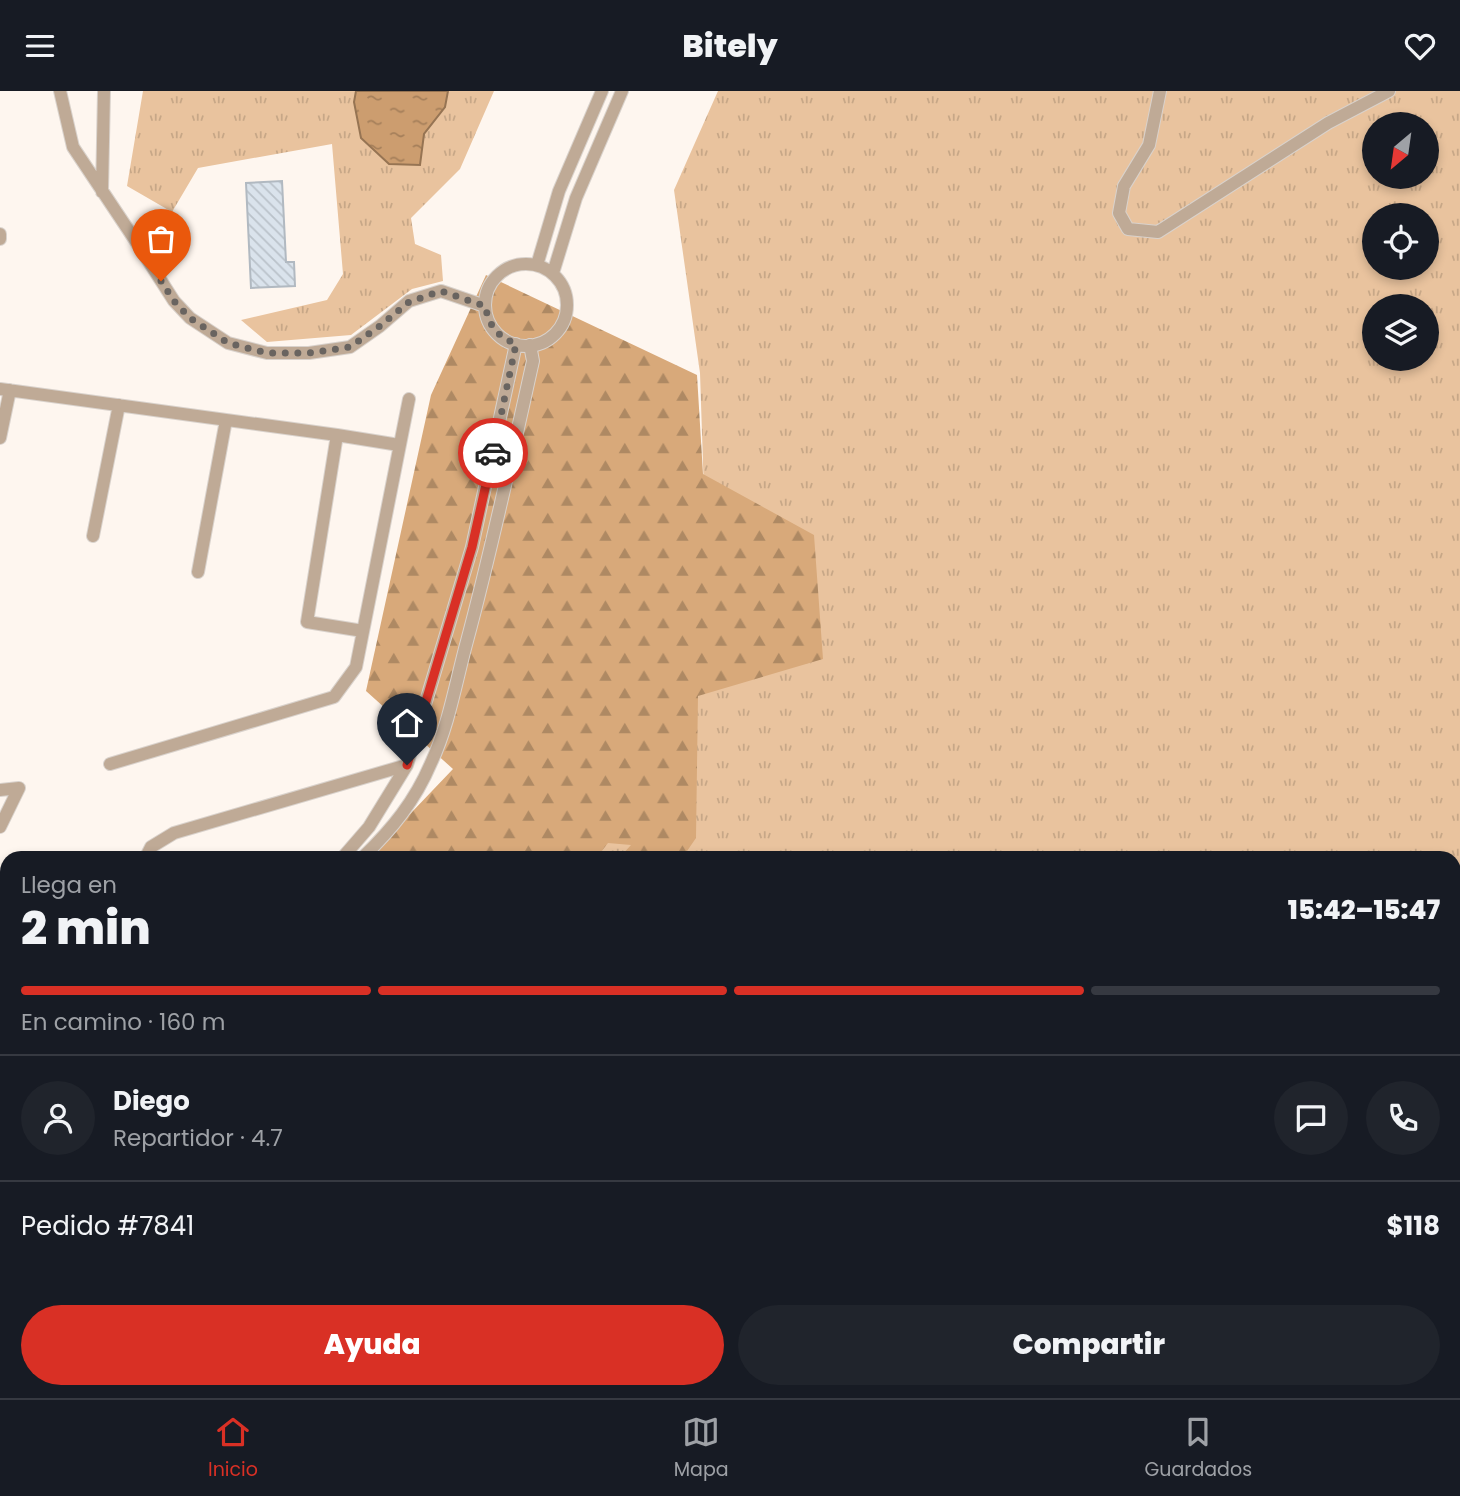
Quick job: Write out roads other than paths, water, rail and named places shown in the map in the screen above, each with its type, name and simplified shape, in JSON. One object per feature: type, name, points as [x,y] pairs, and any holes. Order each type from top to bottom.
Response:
[{"type":"street","points":[[60,91],[73,147],[174,301],[190,318],[228,343],[267,353],[309,353],[350,347],[409,302],[441,291],[485,306]]},
{"type":"street","points":[[102,192],[104,91]]},
{"type":"street","points":[[537,265],[559,191],[602,91]]},
{"type":"street","points":[[553,273],[576,198],[622,91]]},
{"type":"street","points":[[1160,91],[1149,145],[1124,186],[1119,213],[1128,229],[1158,232],[1328,123],[1389,91]]},
{"type":"street","points":[[0,234],[0,239]]},
{"type":"street","points":[[522,264],[537,265],[553,273],[562,283],[567,296],[563,323],[555,335],[530,345],[516,344],[504,339],[494,330],[485,306],[488,291],[495,278],[507,268],[522,264]]},
{"type":"street","points":[[348,851],[369,827],[407,765],[472,547],[516,344]]},
{"type":"street","points":[[369,851],[390,831],[410,802],[431,764],[442,734],[494,538],[533,361],[530,345]]},
{"type":"street","points":[[0,437],[5,390],[399,445]]},
{"type":"street","points":[[110,764],[334,697],[356,667],[409,398]]},
{"type":"street","points":[[93,536],[119,405]]},
{"type":"street","points":[[198,572],[226,420]]},
{"type":"street","points":[[337,435],[307,622],[363,631]]},
{"type":"street","points":[[148,851],[150,847],[174,833],[407,765]]},
{"type":"street","points":[[0,790],[19,788],[0,827]]},
{"type":"water","points":[[356,91],[448,91],[445,107],[424,134],[420,165],[389,164],[361,138],[354,102]]}]
